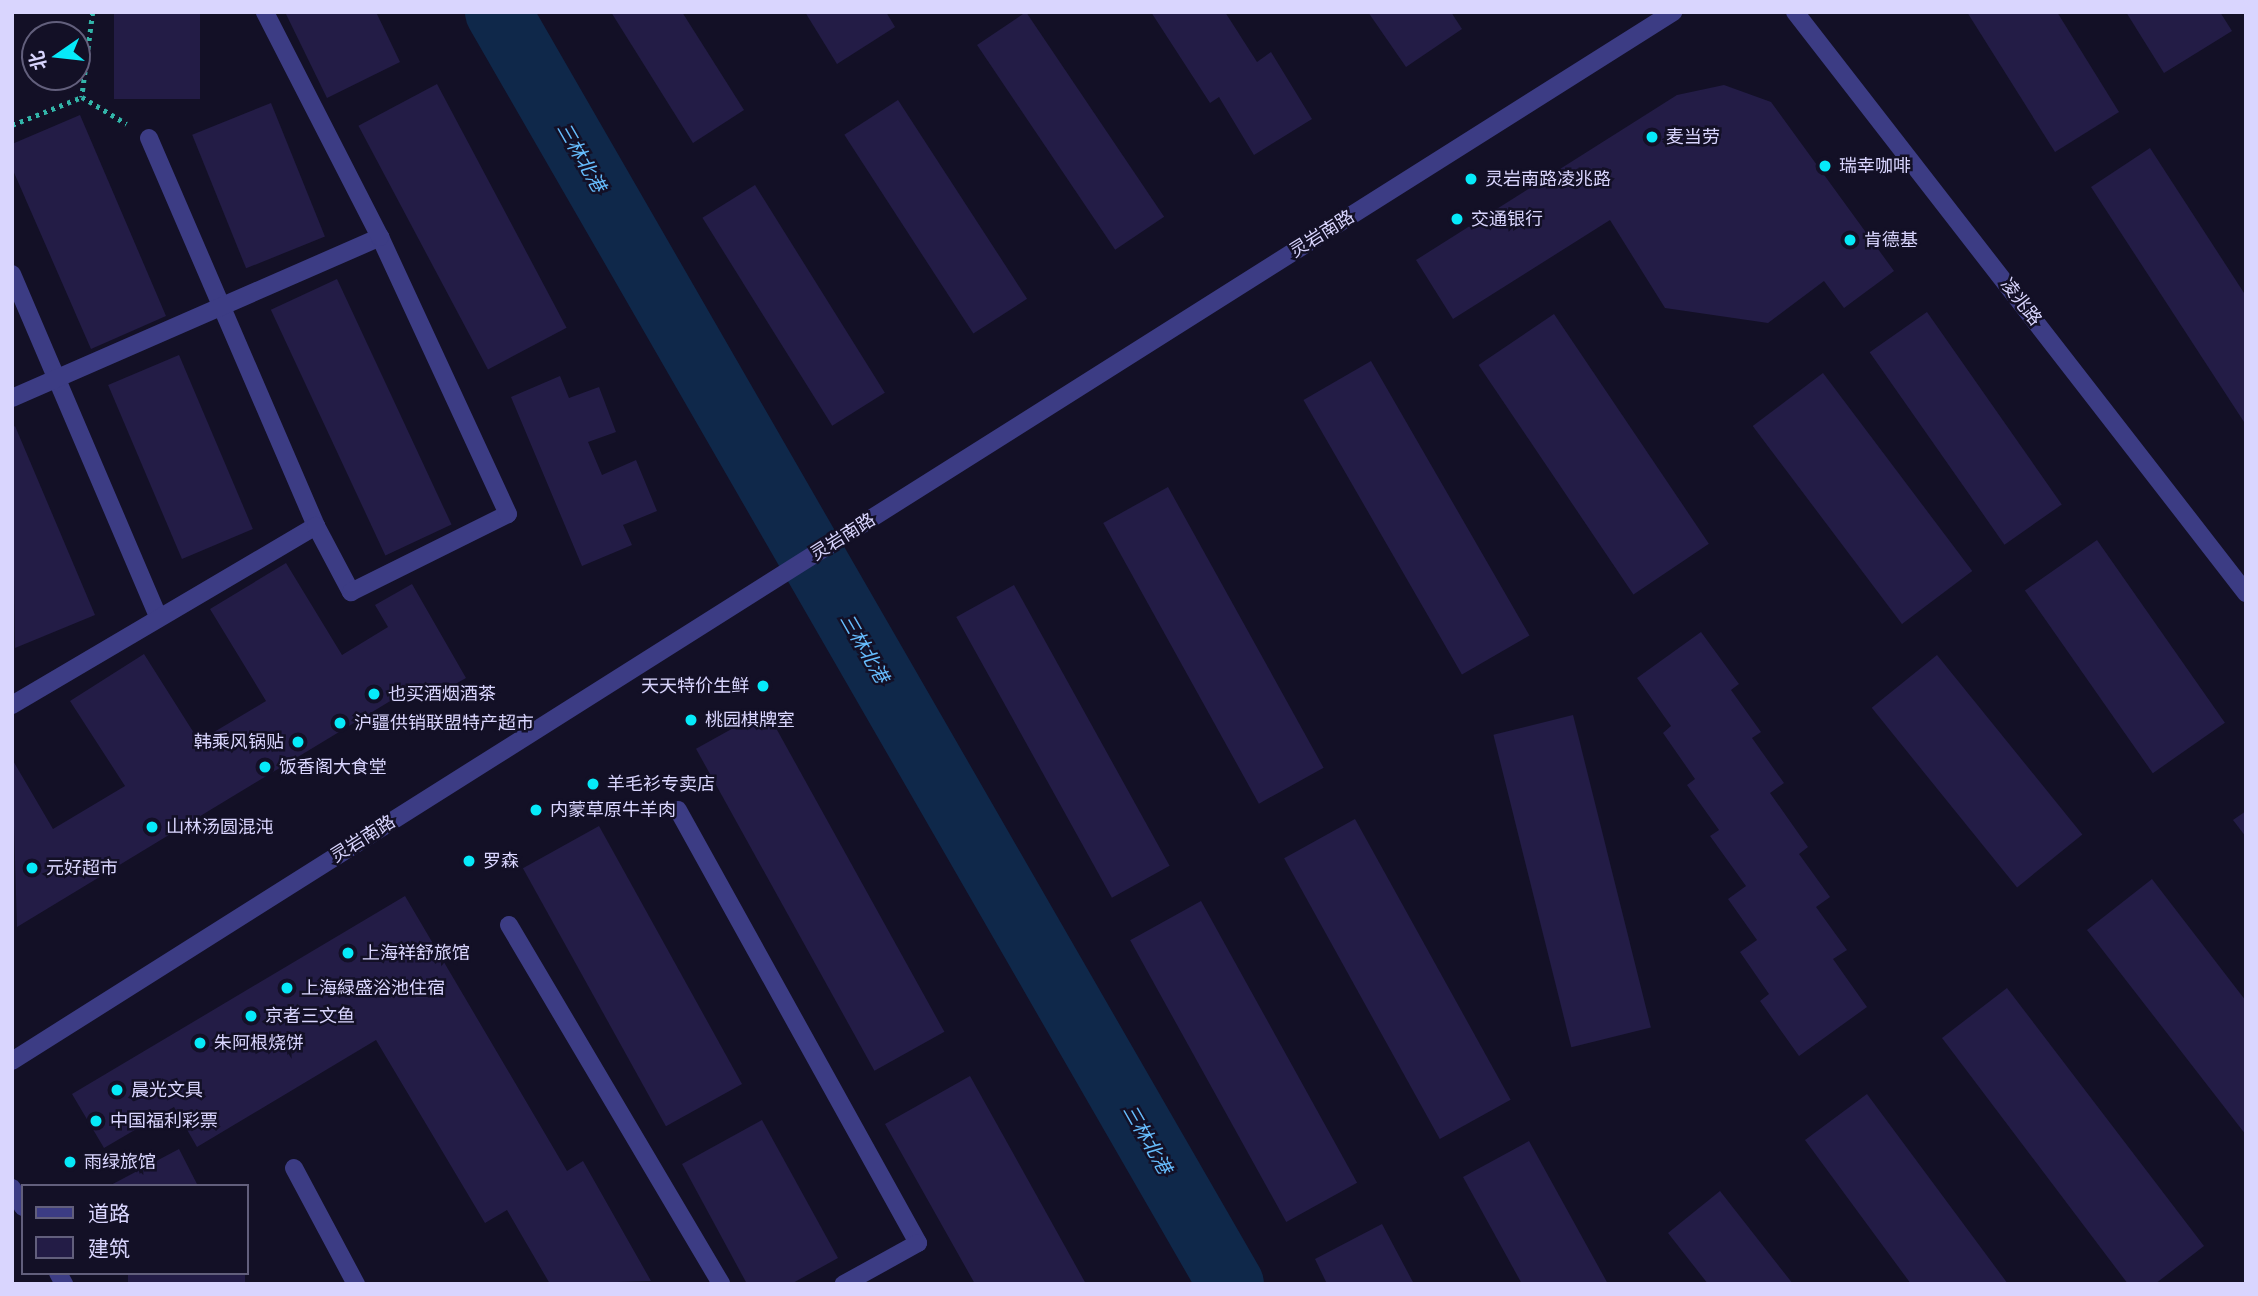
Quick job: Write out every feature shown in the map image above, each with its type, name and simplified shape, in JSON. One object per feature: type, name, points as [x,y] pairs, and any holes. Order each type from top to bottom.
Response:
[{"type":"street","points":[[149,138],[226,309],[316,526],[351,592],[508,514],[380,237],[265,12]]},
{"type":"street","name":"灵岩南路","points":[[12,1061],[1673,12]]},
{"type":"street","name":"凌兆路","points":[[1795,12],[2246,593]]},
{"type":"street","points":[[12,398],[226,309],[380,237]]},
{"type":"street","points":[[12,274],[54,380],[159,618]]},
{"type":"street","points":[[12,705],[316,526]]},
{"type":"street","points":[[678,810],[918,1242],[844,1284]]},
{"type":"street","points":[[509,925],[721,1284]]},
{"type":"street","points":[[294,1168],[356,1284]]},
{"type":"street","points":[[12,1188],[21,1204]]},
{"type":"path","points":[[82,97],[93,12]]},
{"type":"path","points":[[12,125],[82,97]]},
{"type":"path","points":[[82,97],[149,138]]},
{"type":"building","points":[[114,12],[200,12],[200,99],[114,99]]},
{"type":"building","points":[[285,12],[376,12],[400,62],[327,98]]},
{"type":"building","points":[[611,12],[682,12],[744,110],[693,143]]},
{"type":"building","points":[[805,12],[886,12],[895,27],[837,64]]},
{"type":"building","points":[[1026,12],[1164,217],[1115,250],[977,45]]},
{"type":"building","points":[[1151,12],[1225,12],[1257,62],[1271,52],[1312,119],[1254,155],[1219,97],[1210,103]]},
{"type":"building","points":[[1368,12],[1451,12],[1462,29],[1406,67]]},
{"type":"building","points":[[1967,12],[2057,12],[2119,112],[2055,152]]},
{"type":"building","points":[[2126,12],[2220,12],[2232,31],[2164,73]]},
{"type":"building","points":[[437,84],[567,328],[488,369],[358,126]]},
{"type":"building","points":[[1724,85],[1771,102],[1894,271],[1844,308],[1824,281],[1768,323],[1665,308],[1610,220],[1453,319],[1416,260],[1677,95]]},
{"type":"building","points":[[898,100],[1027,299],[973,334],[844,135]]},
{"type":"building","points":[[271,103],[325,237],[246,268],[192,135]]},
{"type":"building","points":[[80,115],[166,316],[91,349],[12,168],[12,144]]},
{"type":"building","points":[[2150,148],[2246,296],[2246,425],[2091,187]]},
{"type":"building","points":[[755,185],[885,393],[832,426],[702,218]]},
{"type":"building","points":[[337,279],[452,525],[385,555],[271,310]]},
{"type":"building","points":[[1927,312],[2062,505],[2004,545],[1870,352]]},
{"type":"building","points":[[1554,314],[1709,544],[1633,595],[1479,365]]},
{"type":"building","points":[[179,355],[253,529],[182,559],[108,385]]},
{"type":"building","points":[[1371,361],[1530,636],[1462,675],[1303,400]]},
{"type":"building","points":[[1823,373],[1972,571],[1902,624],[1753,426]]},
{"type":"building","points":[[560,376],[569,398],[599,387],[616,432],[588,442],[602,475],[636,460],[657,511],[623,525],[632,545],[582,566],[511,397]]},
{"type":"building","points":[[15,426],[95,615],[15,648],[12,428]]},
{"type":"building","points":[[1168,487],[1324,768],[1259,804],[1103,523]]},
{"type":"building","points":[[2097,540],[2225,723],[2153,773],[2025,590]]},
{"type":"building","points":[[286,563],[342,655],[388,627],[375,605],[412,584],[466,678],[429,699],[420,683],[17,927],[12,759],[53,829],[125,786],[70,701],[144,654],[199,741],[266,701],[210,609]]},
{"type":"building","points":[[1014,585],[1170,866],[1112,898],[956,617]]},
{"type":"building","points":[[1701,632],[1739,684],[1731,690],[1761,732],[1752,738],[1784,783],[1770,793],[1808,847],[1799,854],[1830,897],[1816,907],[1847,950],[1833,959],[1867,1007],[1799,1056],[1760,1001],[1769,994],[1740,952],[1757,940],[1728,899],[1746,886],[1710,836],[1719,830],[1687,785],[1695,779],[1663,733],[1671,726],[1637,678]]},
{"type":"building","points":[[1937,655],[2082,835],[2017,887],[1872,708]]},
{"type":"building","points":[[766,710],[944,1032],[874,1071],[696,749]]},
{"type":"building","points":[[1573,715],[1651,1027],[1571,1047],[1493,735]]},
{"type":"building","points":[[2246,811],[2246,837],[2233,820]]},
{"type":"building","points":[[1355,819],[1511,1100],[1440,1139],[1284,858]]},
{"type":"building","points":[[599,826],[742,1084],[666,1126],[523,868]]},
{"type":"building","points":[[2152,879],[2246,1001],[2246,1135],[2087,930]]},
{"type":"building","points":[[405,896],[567,1171],[583,1161],[651,1281],[550,1284],[507,1210],[485,1223],[376,1040],[197,1147],[174,1107],[104,1148],[72,1094]]},
{"type":"building","points":[[1201,901],[1357,1183],[1286,1222],[1130,940]]},
{"type":"building","points":[[2007,988],[2204,1246],[2155,1284],[2128,1284],[1942,1038]]},
{"type":"building","points":[[970,1076],[1086,1284],[975,1284],[885,1124]]},
{"type":"building","points":[[1867,1094],[2008,1284],[1911,1284],[1805,1140]]},
{"type":"building","points":[[762,1120],[838,1258],[791,1284],[747,1284],[682,1164]]},
{"type":"building","points":[[1529,1141],[1608,1284],[1522,1284],[1463,1177]]},
{"type":"building","points":[[179,1149],[197,1184],[113,1184]]},
{"type":"building","points":[[1720,1191],[1793,1284],[1708,1284],[1668,1233]]},
{"type":"building","points":[[1382,1224],[1414,1284],[1327,1284],[1315,1259]]},
{"type":"building","points":[[128,1275],[245,1275],[245,1284],[128,1284]]},
{"type":"waterway","name":"三林北港","points":[[498,12],[1231,1284]]},
{"type":"place","name":"麦当劳","points":[[1652,137]]},
{"type":"place","name":"瑞幸咖啡","points":[[1825,166]]},
{"type":"place","name":"灵岩南路凌兆路","points":[[1471,179]]},
{"type":"place","name":"交通银行","points":[[1457,219]]},
{"type":"place","name":"肯德基","points":[[1850,240]]},
{"type":"place","name":"天天特价生鲜","points":[[763,686]]},
{"type":"place","name":"也买酒烟酒茶","points":[[374,694]]},
{"type":"place","name":"桃园棋牌室","points":[[691,720]]},
{"type":"place","name":"沪疆供销联盟特产超市","points":[[340,723]]},
{"type":"place","name":"韩乘风锅贴","points":[[298,742]]},
{"type":"place","name":"饭香阁大食堂","points":[[265,767]]},
{"type":"place","name":"羊毛衫专卖店","points":[[593,784]]},
{"type":"place","name":"内蒙草原牛羊肉","points":[[536,810]]},
{"type":"place","name":"山林汤圆混沌","points":[[152,827]]},
{"type":"place","name":"罗森","points":[[469,861]]},
{"type":"place","name":"元好超市","points":[[32,868]]},
{"type":"place","name":"上海祥舒旅馆","points":[[348,953]]},
{"type":"place","name":"上海緑盛浴池住宿","points":[[287,988]]},
{"type":"place","name":"京者三文鱼","points":[[251,1016]]},
{"type":"place","name":"朱阿根烧饼","points":[[200,1043]]},
{"type":"place","name":"晨光文具","points":[[117,1090]]},
{"type":"place","name":"中国福利彩票","points":[[96,1121]]},
{"type":"place","name":"雨绿旅馆","points":[[70,1162]]}]
